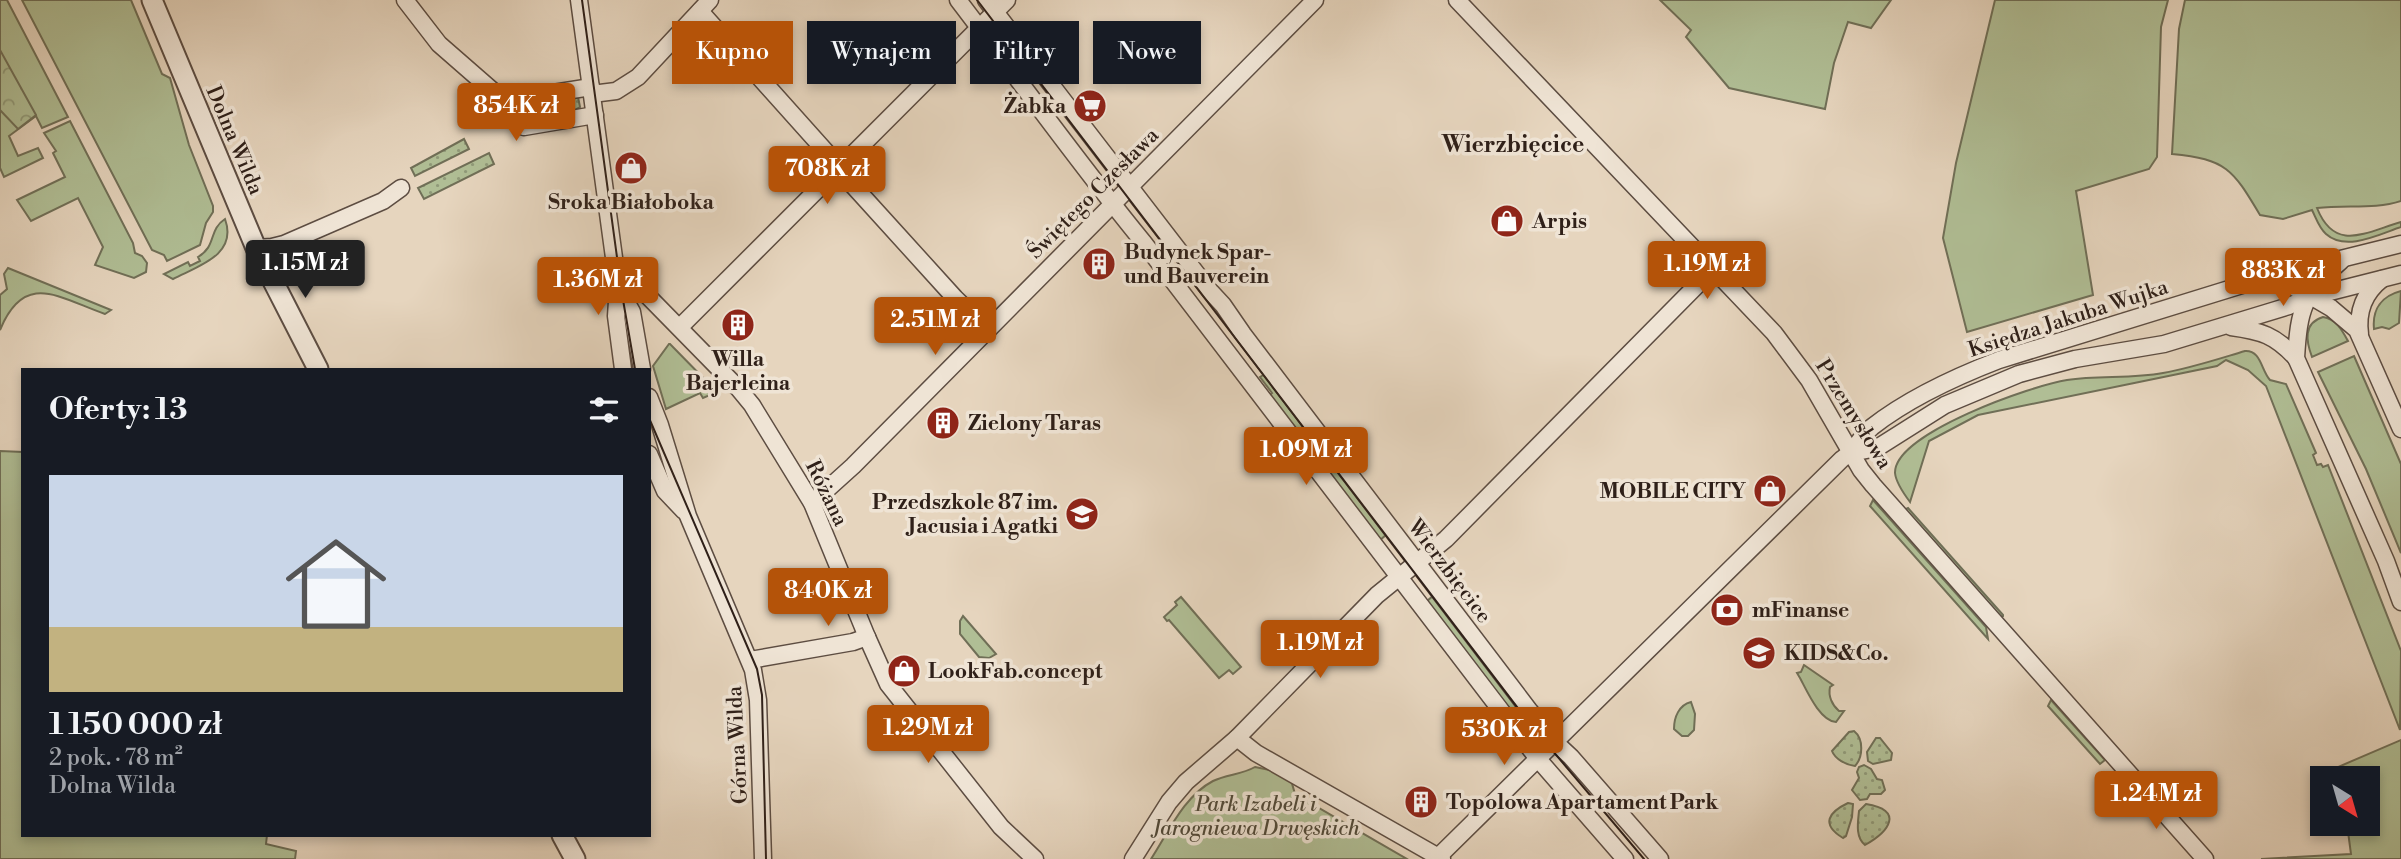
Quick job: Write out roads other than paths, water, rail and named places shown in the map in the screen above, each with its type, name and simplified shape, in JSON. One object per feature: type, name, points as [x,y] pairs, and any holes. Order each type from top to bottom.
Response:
[{"type":"street","name":"Dolna Wilda","points":[[152,0],[256,248],[317,368]]},
{"type":"street","points":[[405,0],[439,44],[502,99],[618,90],[638,77],[705,6],[848,180],[955,298],[989,330]]},
{"type":"street","points":[[579,0],[617,283],[616,316],[623,368]]},
{"type":"street","name":"Wierzbięcice","points":[[958,0],[974,21]]},
{"type":"street","name":"Świętego Czesława","points":[[812,503],[853,466],[989,330],[1315,0]]},
{"type":"street","name":"Przemysłowa","points":[[1457,0],[1774,333],[1797,362],[1873,485],[2206,859]]},
{"type":"street","points":[[983,21],[996,4]]},
{"type":"street","name":"Wierzbięcice","points":[[996,4],[1129,186],[1223,305],[1556,743],[1660,859]]},
{"type":"street","points":[[680,327],[970,35]]},
{"type":"street","name":"Wierzbięcice","points":[[1022,84],[1066,146],[1538,759],[1625,859]]},
{"type":"street","points":[[516,99],[508,104],[507,112],[524,127],[595,115]]},
{"type":"street","points":[[256,248],[284,244],[383,201],[401,188]]},
{"type":"street","name":"Księdza Jakuba Wujka","points":[[1440,858],[1851,453],[1868,430],[1902,407],[1962,375],[1999,360],[2259,280],[2401,244]]},
{"type":"street","points":[[2296,358],[2302,308],[2322,277],[2342,259]]},
{"type":"street","points":[[1133,859],[1177,792],[1237,738],[1377,596],[1446,539],[1713,269]]},
{"type":"street","name":"Księdza Jakuba Wujka","points":[[1851,453],[1877,447],[1945,405],[2019,373],[2075,359],[2164,344],[2310,298],[2401,274]]},
{"type":"street","points":[[2382,279],[2364,300],[2359,317],[2360,334],[2401,429]]},
{"type":"street","points":[[2259,280],[2285,284],[2302,291],[2331,308],[2360,334]]},
{"type":"street","points":[[617,283],[632,312],[642,368]]},
{"type":"street","name":"Różana","points":[[617,283],[635,283],[746,397],[812,503],[884,677],[1001,827],[1035,859]]},
{"type":"street","points":[[2225,326],[2270,335],[2296,358],[2386,561],[2401,602]]},
{"type":"street","name":"Górna Wilda","points":[[651,402],[688,516],[756,679],[763,859]]},
{"type":"street","name":"Górna Wilda","points":[[651,459],[665,491],[688,516]]},
{"type":"street","points":[[750,660],[853,642],[867,637]]},
{"type":"street","points":[[1237,738],[1256,753],[1440,858]]},
{"type":"street","points":[[563,837],[575,859]]},
{"type":"tram line","points":[[582,0],[622,294],[635,368]]},
{"type":"tram line","points":[[977,0],[1530,724],[1644,859]]},
{"type":"tram line","points":[[651,423],[757,669],[762,695],[766,859]]},
{"type":"place","name":"Żabka","points":[[1090,106]]},
{"type":"place","name":"Sroka Białoboka","points":[[631,168]]},
{"type":"place","name":"Arpis","points":[[1507,221]]},
{"type":"place","name":"Budynek Spar- und Bauverein","points":[[1099,264]]},
{"type":"place","name":"Willa Bajerleina","points":[[738,325]]},
{"type":"place","name":"Zielony Taras","points":[[943,423]]},
{"type":"place","name":"MOBILE CITY","points":[[1770,491]]},
{"type":"place","name":"Przedszkole 87 im. Jacusia i Agatki","points":[[1082,514]]},
{"type":"place","name":"mFinanse","points":[[1727,610]]},
{"type":"place","name":"KIDS&Co.","points":[[1759,653]]},
{"type":"place","name":"LookFab.concept","points":[[904,671]]},
{"type":"place","name":"Topolowa Apartament Park","points":[[1421,802]]},
{"type":"district","name":"Wierzbięcice","points":[[1513,144]]},
{"type":"park label","name":"Park Izabeli i Jarogniewa Drwęskich","points":[[1256,816]]}]
